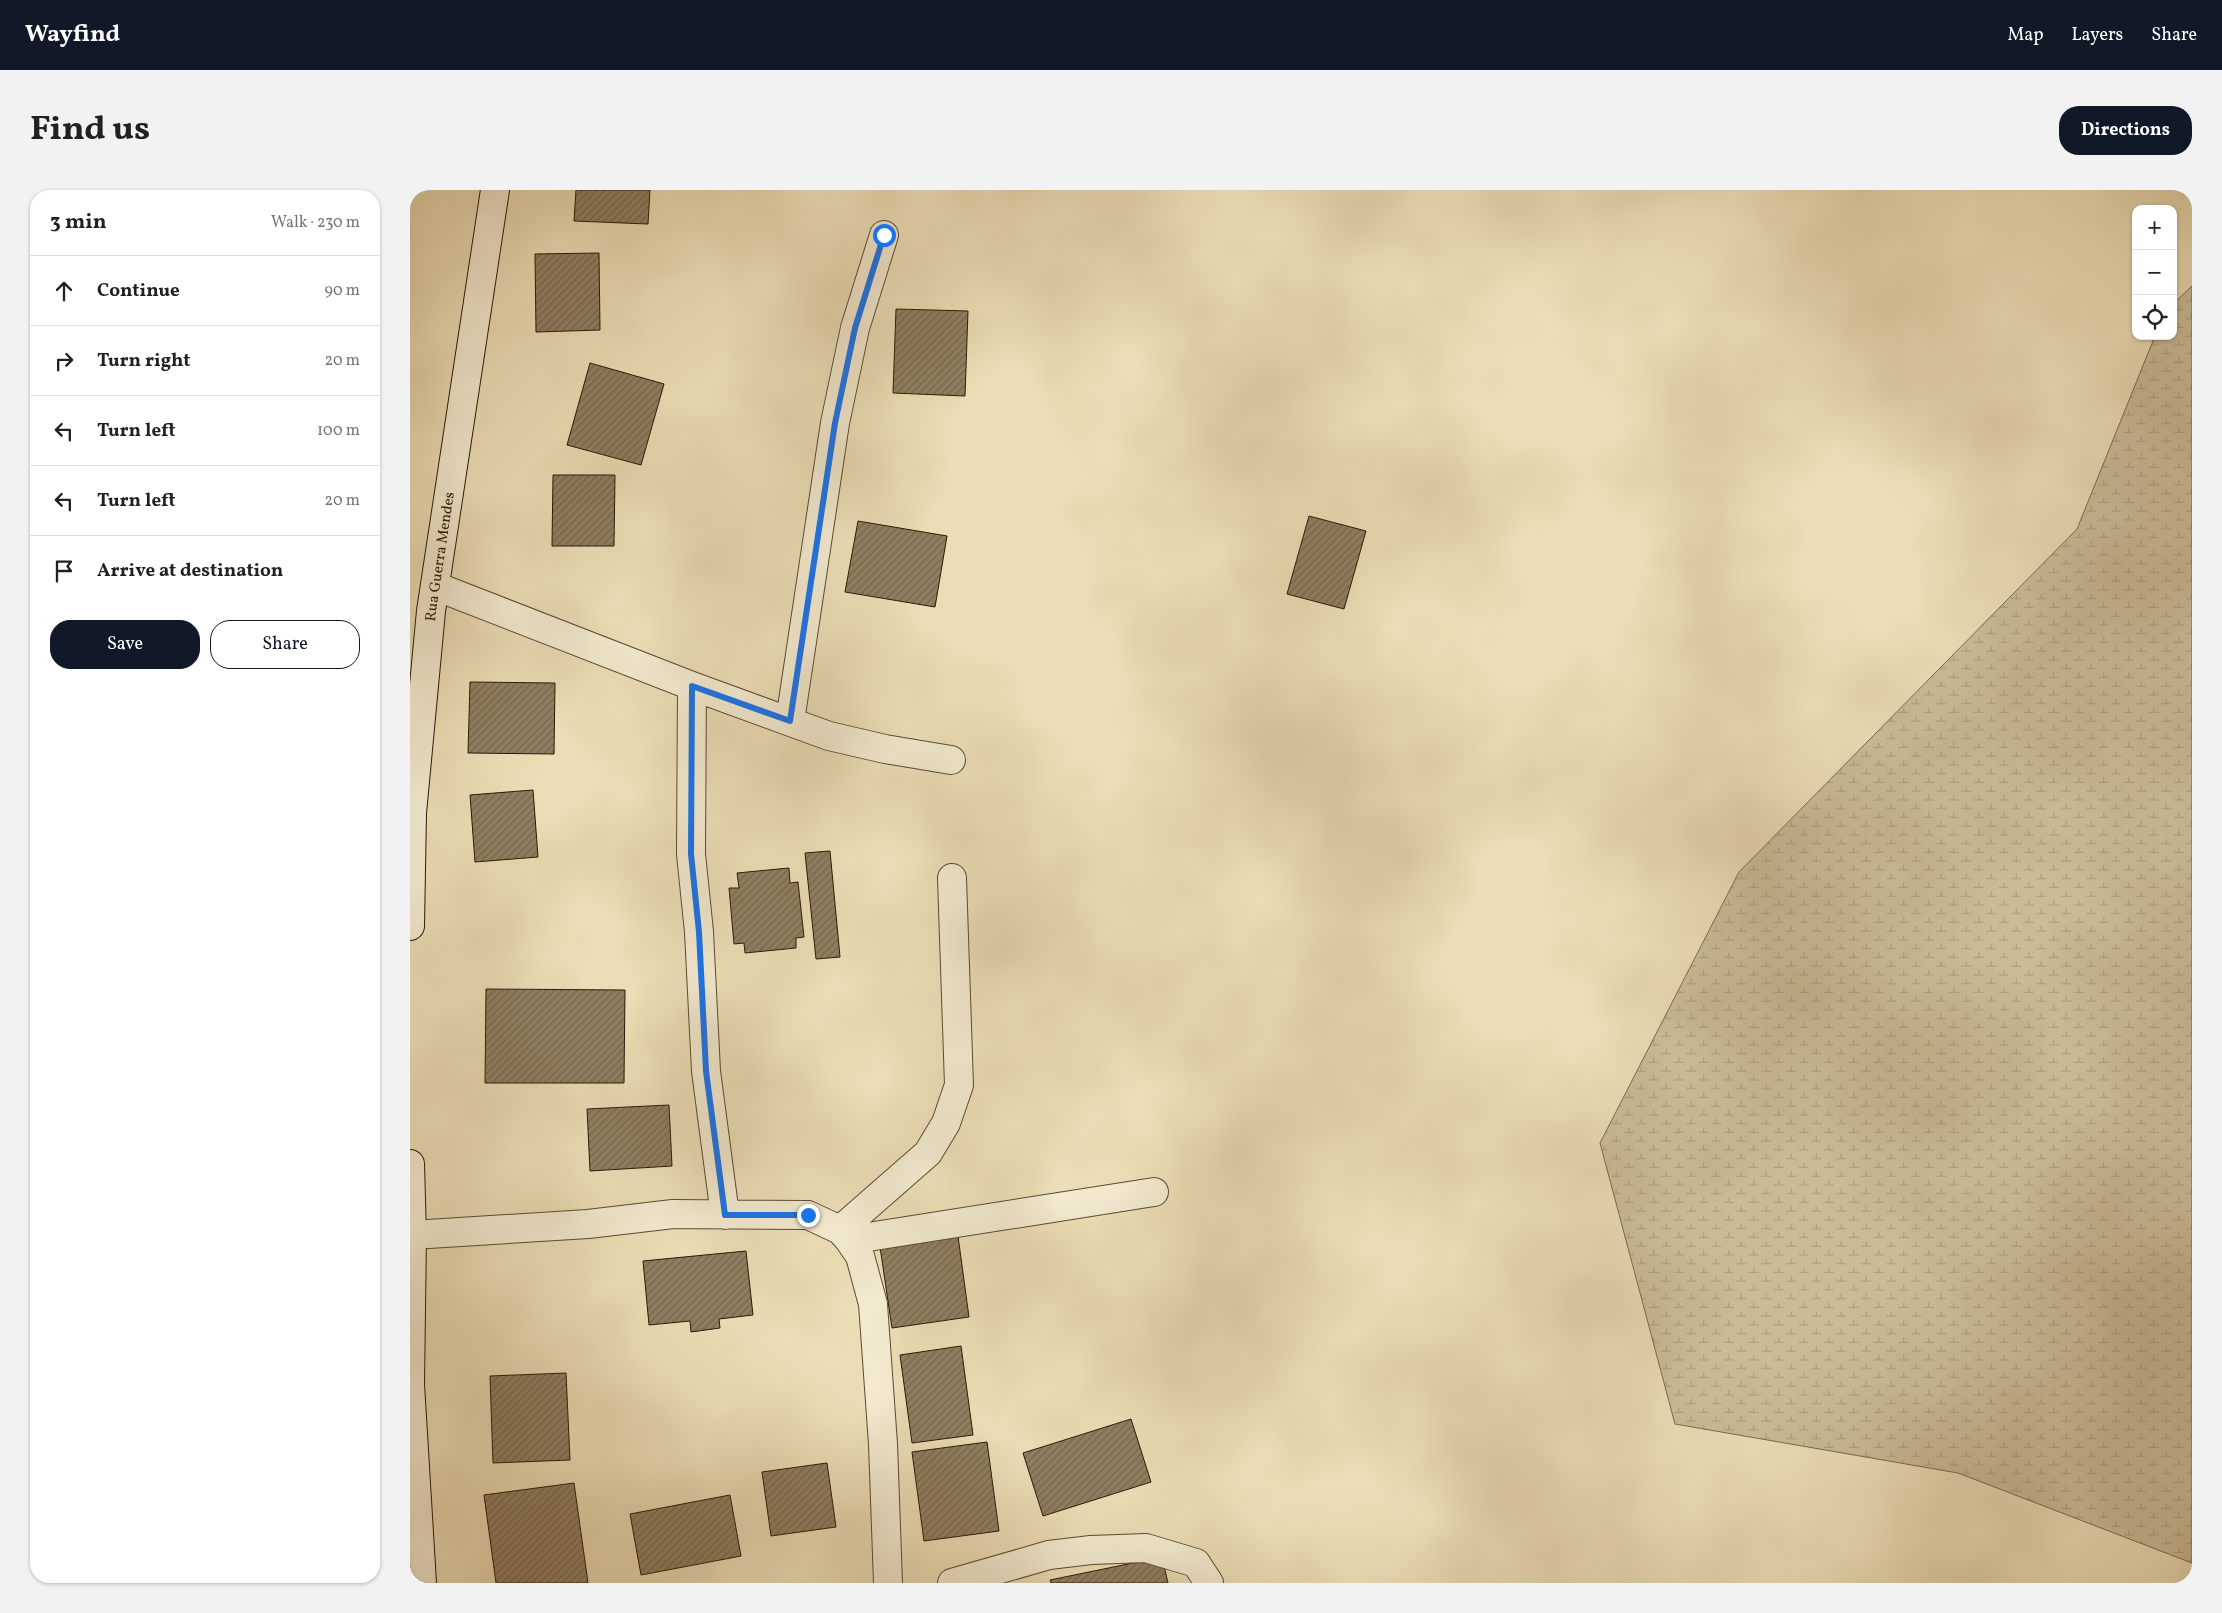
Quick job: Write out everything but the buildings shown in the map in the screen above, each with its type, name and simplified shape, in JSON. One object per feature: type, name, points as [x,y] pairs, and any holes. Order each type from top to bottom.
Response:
[{"type":"street","name":"Rua Guerra Mendes","points":[[410,926],[412,813],[435,586],[496,190]]},
{"type":"street","points":[[790,721],[835,423],[855,328],[884,235]]},
{"type":"street","points":[[435,586],[692,686],[829,736],[885,749],[951,760]]},
{"type":"street","points":[[692,686],[691,854],[699,932],[706,1071],[725,1215]]},
{"type":"street","points":[[844,1235],[928,1153],[946,1123],[959,1085],[952,878]]},
{"type":"street","points":[[410,1164],[412,1235],[410,1384],[422,1583]]},
{"type":"street","points":[[844,1235],[1154,1192]]},
{"type":"street","points":[[412,1235],[588,1224],[673,1214],[808,1215],[844,1235],[860,1256],[873,1304],[883,1444],[888,1583]]},
{"type":"street","points":[[952,1583],[1050,1555],[1091,1550],[1146,1548],[1196,1563],[1208,1583]]},
{"type":"green space","points":[[2192,286],[2192,1563],[1958,1473],[1675,1424],[1600,1143],[1739,872],[2077,529],[2153,340],[2177,340],[2177,300]]},
{"type":"route","points":[[808,1215],[725,1215],[706,1071],[699,932],[691,854],[692,686],[790,721],[835,423],[855,328],[884,235]]}]
